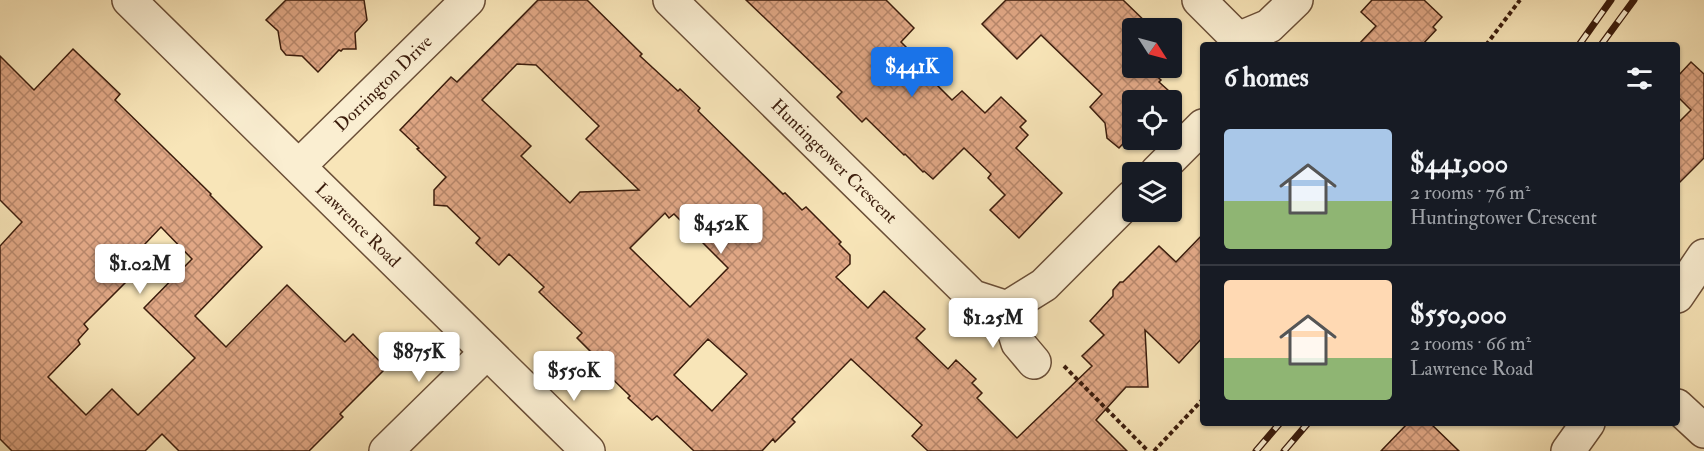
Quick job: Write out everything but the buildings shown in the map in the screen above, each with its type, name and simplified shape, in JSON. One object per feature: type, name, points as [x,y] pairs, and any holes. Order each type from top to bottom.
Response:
[{"type":"street","name":"Lawrence Road","points":[[129,0],[588,451]]},
{"type":"street","name":"Dorrington Drive","points":[[299,166],[468,0]]},
{"type":"street","name":"Huntingtower Crescent","points":[[670,0],[973,297],[1007,308]]},
{"type":"street","points":[[1199,0],[1239,42],[1269,26],[1296,0]]},
{"type":"street","points":[[1167,162],[1200,129]]},
{"type":"street","points":[[1045,360],[1018,343],[1007,308],[1044,285],[1122,207]]},
{"type":"street","points":[[1680,292],[1704,256]]},
{"type":"street","points":[[386,451],[487,352]]},
{"type":"street","points":[[1680,409],[1704,431]]},
{"type":"street","points":[[1568,451],[1586,426]]},
{"type":"path","points":[[1488,42],[1520,0]]},
{"type":"path","points":[[1045,360],[1148,451]]},
{"type":"path","points":[[1154,451],[1200,402]]},
{"type":"railway","points":[[1581,42],[1611,0]]},
{"type":"railway","points":[[1603,42],[1634,0]]},
{"type":"railway","points":[[1256,451],[1277,426]]},
{"type":"railway","points":[[1284,451],[1305,426]]}]
